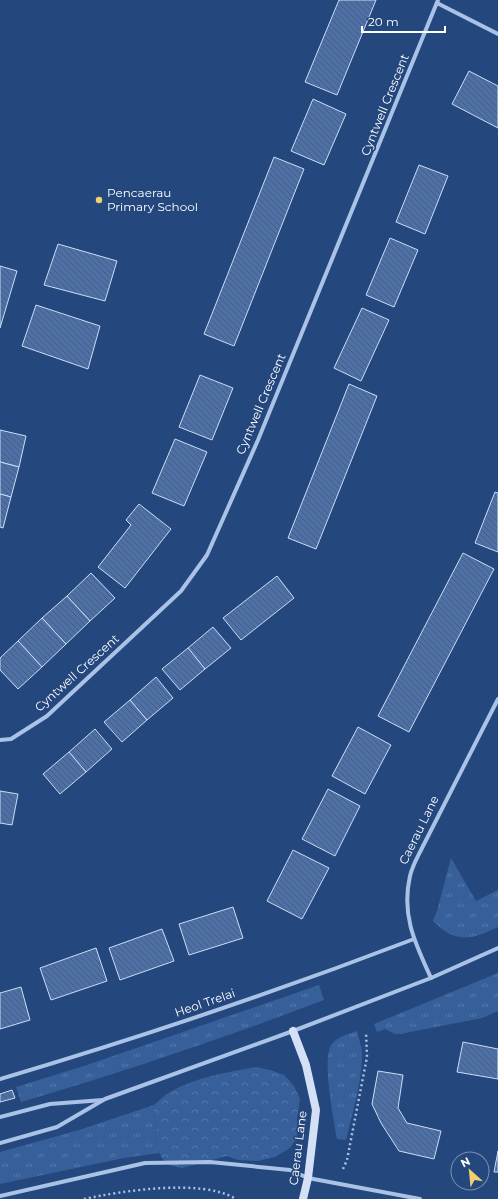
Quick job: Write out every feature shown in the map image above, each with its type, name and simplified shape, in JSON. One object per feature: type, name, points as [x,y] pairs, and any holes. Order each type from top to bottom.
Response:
[{"type":"street","points":[[438,1],[498,34]]},
{"type":"street","name":"Cyntwell Crescent","points":[[0,740],[11,740],[47,716],[181,591],[207,555],[258,440],[438,1]]},
{"type":"street","name":"Caerau Lane","points":[[431,978],[414,939],[409,921],[406,898],[410,874],[498,699]]},
{"type":"street","name":"Heol Trelai","points":[[0,1079],[158,1029],[340,967],[414,939]]},
{"type":"street","points":[[0,1143],[57,1127],[105,1100],[293,1031],[431,978],[498,948]]},
{"type":"street","name":"Caerau Lane","points":[[293,1031],[306,1065],[316,1110],[308,1162],[308,1178],[303,1199]]},
{"type":"street","points":[[0,1117],[50,1104],[105,1100]]},
{"type":"street","points":[[0,1196],[145,1163],[210,1162],[290,1170],[308,1178],[420,1199]]},
{"type":"path","points":[[336,1183],[347,1160],[366,1064],[366,1032]]},
{"type":"path","points":[[84,1199],[120,1192],[159,1189],[205,1189],[236,1199]]},
{"type":"green space","points":[[451,858],[476,901],[498,890],[498,927],[480,935],[464,938],[449,933],[433,921]]},
{"type":"green space","points":[[498,973],[498,1011],[482,1018],[400,1034],[395,1034],[385,1029],[377,1032],[374,1024]]},
{"type":"green space","points":[[319,985],[324,1000],[173,1054],[21,1102],[16,1087],[87,1065]]},
{"type":"green space","points":[[357,1031],[362,1055],[358,1089],[346,1140],[337,1139],[329,1089],[329,1051],[332,1044],[337,1039]]},
{"type":"green space","points":[[256,1067],[284,1075],[294,1086],[300,1099],[297,1119],[297,1138],[290,1148],[275,1157],[258,1161],[238,1160],[227,1156],[182,1168],[169,1165],[161,1157],[154,1138],[158,1127],[153,1114],[154,1105],[168,1093],[191,1082],[223,1073]]},
{"type":"green space","points":[[154,1105],[153,1114],[158,1127],[154,1138],[160,1153],[124,1158],[0,1184],[0,1152],[79,1130]]},
{"type":"building","points":[[339,0],[376,0],[337,95],[305,82]]},
{"type":"building","points":[[469,71],[498,86],[498,128],[452,104]]},
{"type":"building","points":[[313,99],[346,114],[324,165],[291,151]]},
{"type":"building","points":[[274,157],[304,169],[234,346],[204,334]]},
{"type":"building","points":[[419,165],[448,176],[425,234],[396,222]]},
{"type":"building","points":[[390,238],[418,250],[394,307],[366,295]]},
{"type":"building","points":[[58,244],[117,261],[105,301],[44,285]]},
{"type":"building","points":[[0,266],[17,271],[0,328]]},
{"type":"building","points":[[36,305],[100,326],[88,369],[22,346]]},
{"type":"building","points":[[362,308],[389,320],[361,381],[334,368]]},
{"type":"building","points":[[200,375],[233,388],[212,440],[179,427]]},
{"type":"building","points":[[349,384],[377,396],[316,549],[288,538]]},
{"type":"building","points":[[0,430],[26,436],[19,467],[0,462]]},
{"type":"building","points":[[175,439],[207,452],[184,506],[152,493]]},
{"type":"building","points":[[0,462],[19,467],[11,497],[0,494]]},
{"type":"building","points":[[495,492],[498,493],[498,552],[475,543]]},
{"type":"building","points":[[0,494],[11,497],[3,528],[0,527]]},
{"type":"building","points":[[139,504],[171,529],[125,588],[98,567],[131,525],[126,520]]},
{"type":"building","points":[[463,553],[494,569],[409,732],[378,716]]},
{"type":"building","points":[[91,573],[115,598],[90,621],[67,596]]},
{"type":"building","points":[[277,576],[294,598],[241,640],[223,618]]},
{"type":"building","points":[[67,596],[90,621],[66,644],[42,618]]},
{"type":"building","points":[[42,618],[66,644],[42,667],[18,641]]},
{"type":"building","points":[[213,627],[231,648],[205,669],[188,648]]},
{"type":"building","points":[[18,641],[42,667],[18,689],[0,670],[0,658]]},
{"type":"building","points":[[188,648],[205,669],[180,690],[162,669]]},
{"type":"building","points":[[156,677],[173,698],[147,720],[130,700]]},
{"type":"building","points":[[130,700],[147,720],[122,742],[104,722]]},
{"type":"building","points":[[358,727],[391,745],[365,794],[332,776]]},
{"type":"building","points":[[95,729],[112,749],[86,772],[69,752]]},
{"type":"building","points":[[69,752],[86,772],[60,794],[43,774]]},
{"type":"building","points":[[328,789],[360,806],[335,856],[302,839]]},
{"type":"building","points":[[0,791],[18,794],[12,825],[0,823]]},
{"type":"building","points":[[293,850],[329,868],[302,919],[267,901]]},
{"type":"building","points":[[233,907],[243,938],[189,955],[179,924]]},
{"type":"building","points":[[162,929],[174,961],[120,980],[109,948]]},
{"type":"building","points":[[96,948],[107,981],[51,1000],[40,968]]},
{"type":"building","points":[[21,987],[30,1020],[0,1029],[0,993]]},
{"type":"building","points":[[463,1042],[498,1049],[498,1079],[457,1072]]},
{"type":"building","points":[[378,1071],[403,1075],[398,1108],[407,1123],[441,1131],[434,1159],[399,1151],[381,1123],[372,1104]]},
{"type":"building","points":[[12,1090],[15,1098],[0,1102],[0,1094]]},
{"type":"building","points":[[498,1151],[498,1172],[494,1172]]},
{"type":"place","name":"Pencaerau Primary School","points":[[99,200]]}]
